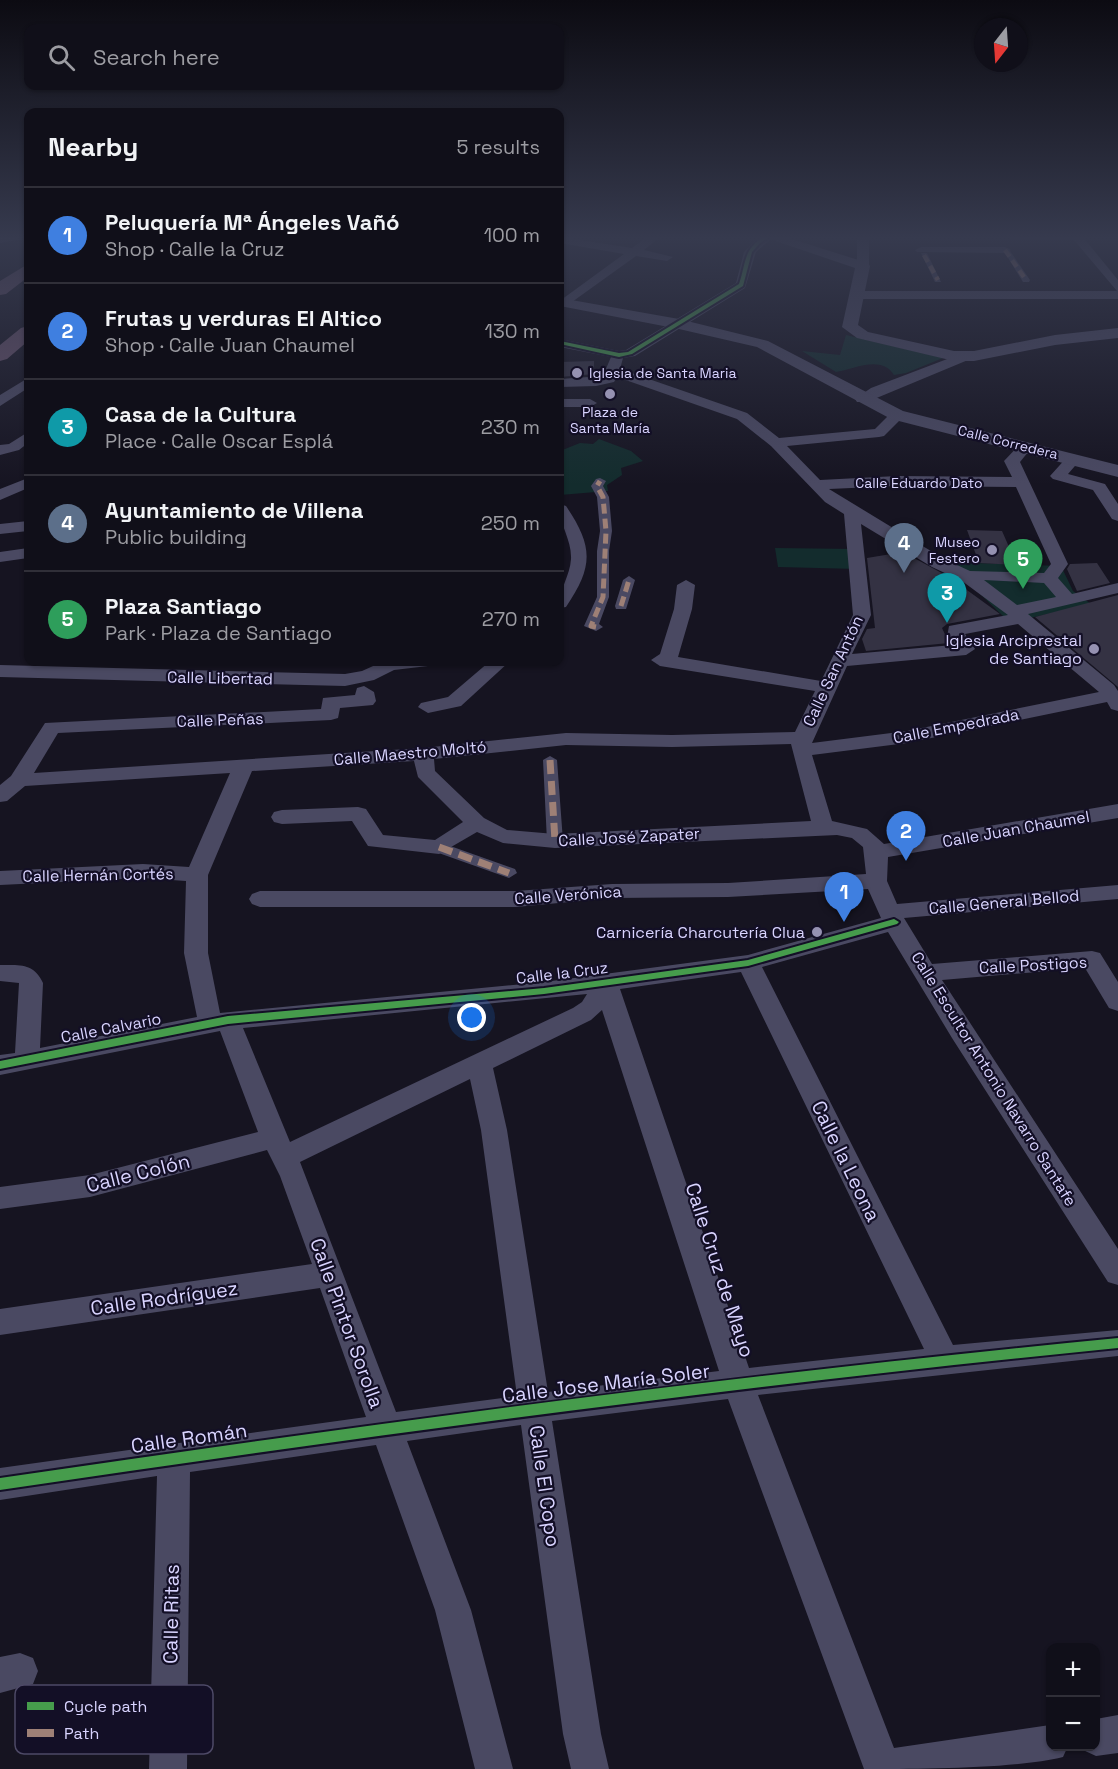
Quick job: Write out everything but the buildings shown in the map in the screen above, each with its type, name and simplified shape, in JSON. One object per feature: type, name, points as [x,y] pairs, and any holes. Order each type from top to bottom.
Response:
[{"type":"highway","points":[[0,355],[24,336]]},
{"type":"street","name":"Calle Corredera","points":[[654,320],[747,340],[772,348],[862,399],[897,415],[1118,471]]},
{"type":"street","points":[[564,344],[619,355],[630,353],[686,320]]},
{"type":"street","points":[[852,320],[850,327],[853,331],[963,357]]},
{"type":"street","points":[[862,399],[876,391],[963,357],[1055,340],[1118,333]]},
{"type":"street","points":[[606,377],[619,355]]},
{"type":"street","points":[[564,382],[606,377],[684,395],[742,416],[776,443],[831,499],[938,563],[968,577],[1018,614],[1113,694]]},
{"type":"street","points":[[0,410],[5,399],[24,385]]},
{"type":"street","points":[[564,403],[590,403]]},
{"type":"street","points":[[776,443],[879,433],[897,415]]},
{"type":"street","points":[[0,450],[14,447],[24,439]]},
{"type":"street","points":[[1026,446],[1012,461],[1060,564],[1049,578]]},
{"type":"street","points":[[1073,459],[1058,476],[1099,487],[1118,516]]},
{"type":"street","points":[[596,627],[591,626],[603,597],[606,531],[603,497],[597,486],[600,481]]},
{"type":"street","name":"Calle Eduardo Dato","points":[[815,485],[897,481],[1023,482]]},
{"type":"street","points":[[0,495],[24,485]]},
{"type":"street","name":"Calle San Antón","points":[[801,744],[825,687],[862,615],[852,510]]},
{"type":"street","points":[[564,516],[576,537],[582,558],[564,595]]},
{"type":"street","points":[[0,529],[24,526]]},
{"type":"street","points":[[0,557],[24,554]]},
{"type":"street","points":[[968,577],[978,575],[1049,578],[1068,600]]},
{"type":"street","points":[[621,606],[630,580]]},
{"type":"street","points":[[686,585],[683,609],[664,660],[825,687]]},
{"type":"street","points":[[840,661],[966,650],[956,637],[955,630],[1118,588]]},
{"type":"street","points":[[366,684],[382,666]]},
{"type":"street","points":[[428,707],[454,702],[495,666]]},
{"type":"street","name":"Calle Libertad","points":[[0,671],[345,680],[366,684]]},
{"type":"street","name":"Calle Peñas","points":[[19,780],[52,727],[331,714],[330,702],[366,701],[366,684]]},
{"type":"street","name":"Calle Empedrada","points":[[801,744],[907,737],[1113,694]]},
{"type":"street","name":"Calle Maestro Moltó","points":[[19,780],[423,754],[566,739],[801,744]]},
{"type":"street","points":[[801,744],[823,827]]},
{"type":"street","name":"Calle José Zapater","points":[[423,754],[425,773],[476,823],[503,836],[555,841],[823,827],[858,831],[874,848]]},
{"type":"street","points":[[550,760],[555,841]]},
{"type":"street","points":[[197,875],[244,765]]},
{"type":"street","points":[[0,796],[19,780]]},
{"type":"street","name":"Calle Juan Chaumel","points":[[874,848],[1118,811]]},
{"type":"street","points":[[282,817],[358,813],[376,841],[439,847],[509,873]]},
{"type":"street","points":[[439,847],[476,823]]},
{"type":"street","points":[[874,848],[880,862],[876,881]]},
{"type":"street","name":"Calle Hernán Cortés","points":[[0,878],[143,871],[197,875]]},
{"type":"street","name":"Calle Pintor Sorolla","points":[[197,875],[196,953],[207,1012],[221,1022],[294,1176],[384,1427],[453,1610],[494,1769]]},
{"type":"street","name":"Calle Verónica","points":[[260,899],[516,899],[612,891],[728,890],[876,881]]},
{"type":"street","name":"Calle Escultor Antonio Navarro Santafe","points":[[876,881],[892,917],[961,1032],[1118,1273]]},
{"type":"street","name":"Calle General Bellod","points":[[892,917],[1118,892]]},
{"type":"street","name":"Calle la Cruz","points":[[221,1022],[606,983],[748,963],[892,917]]},
{"type":"street","name":"Calle Postigos","points":[[926,973],[1092,959],[1118,1002]]},
{"type":"street","name":"Calle la Leona","points":[[748,963],[945,1360]]},
{"type":"street","points":[[0,973],[22,973],[28,976],[31,983],[27,1060]]},
{"type":"street","name":"Calle Colón","points":[[0,1198],[90,1186],[279,1148],[479,1062],[582,1014],[591,1008],[606,983]]},
{"type":"street","name":"Calle Cruz de Mayo","points":[[606,983],[739,1385],[883,1769]]},
{"type":"street","name":"Calle Calvario","points":[[0,1065],[221,1022]]},
{"type":"street","name":"Calle El Copo","points":[[479,1062],[494,1130],[582,1734],[590,1769]]},
{"type":"street","name":"Calle Rodríguez","points":[[0,1322],[328,1274]]},
{"type":"street","name":"Calle Jose María Soler","points":[[384,1427],[945,1360],[1118,1343]]},
{"type":"street","name":"Calle Román","points":[[0,1484],[384,1427]]},
{"type":"street","name":"Calle Ritas","points":[[170,1685],[174,1458]]},
{"type":"street","points":[[1100,1736],[1118,1734]]},
{"type":"street","points":[[883,1769],[1046,1745]]},
{"type":"street","name":"Calle Ritas","points":[[168,1754],[168,1769]]},
{"type":"green space","points":[[846,335],[943,358],[906,373],[894,375],[882,365],[874,364],[836,372],[802,351],[840,355]]},
{"type":"green space","points":[[599,439],[631,451],[643,461],[621,468],[622,475],[607,485],[608,491],[564,495],[564,449],[580,443],[593,444]]},
{"type":"green space","points":[[775,548],[855,549],[858,569],[778,567]]},
{"type":"green space","points":[[942,562],[1061,566],[1073,591],[1091,604],[1030,618],[1006,619],[973,587],[934,564]]},
{"type":"marked path","points":[[596,627],[591,626],[603,597],[603,551],[606,531],[603,497],[597,486],[600,481]]},
{"type":"marked path","points":[[621,606],[629,580]]},
{"type":"marked path","points":[[550,760],[555,841]]},
{"type":"marked path","points":[[439,847],[509,873]]},
{"type":"cycle path","points":[[564,344],[619,355],[630,353],[685,320]]},
{"type":"cycle path","points":[[0,1065],[228,1020],[544,991],[748,963],[894,922]]},
{"type":"cycle path","points":[[0,1484],[698,1388],[1118,1343]]},
{"type":"place","name":"Iglesia de Santa Maria","points":[[577,373]]},
{"type":"place","name":"Plaza de Santa María","points":[[610,394]]},
{"type":"place","name":"Museo Festero","points":[[992,550]]},
{"type":"place","name":"Ayuntamiento de Villena","points":[[904,573]]},
{"type":"place","name":"Plaza Santiago","points":[[1023,589]]},
{"type":"place","name":"Casa de la Cultura","points":[[947,623]]},
{"type":"place","name":"Iglesia Arciprestal de Santiago","points":[[1094,649]]},
{"type":"place","name":"Frutas y verduras El Altico","points":[[906,861]]},
{"type":"place","name":"Peluquería Mª Ángeles Vañó","points":[[844,922]]},
{"type":"place","name":"Carnicería Charcutería Clua","points":[[817,932]]}]
